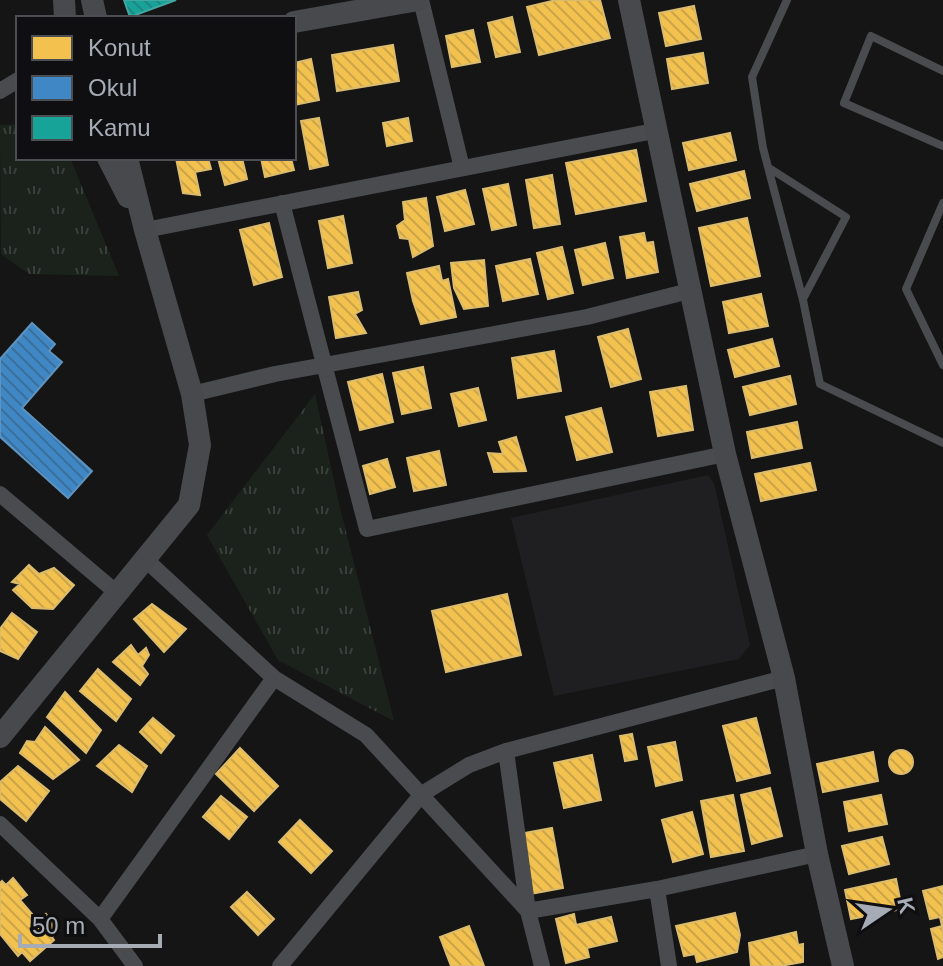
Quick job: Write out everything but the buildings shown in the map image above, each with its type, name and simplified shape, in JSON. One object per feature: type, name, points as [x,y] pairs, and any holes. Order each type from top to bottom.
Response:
[{"type":"street","points":[[296,22],[420,0],[462,168]]},
{"type":"street","points":[[629,0],[654,131],[725,454],[784,678],[817,854],[843,966]]},
{"type":"street","points":[[145,230],[654,131]]},
{"type":"street","points":[[109,160],[145,230]]},
{"type":"street","points":[[0,737],[189,505],[200,445],[192,394],[128,160]]},
{"type":"street","points":[[282,203],[367,529],[725,454]]},
{"type":"street","points":[[192,394],[325,364],[587,317],[689,291]]},
{"type":"street","points":[[1,497],[117,593]]},
{"type":"street","points":[[145,559],[274,678],[366,735],[528,911]]},
{"type":"street","points":[[100,919],[274,678]]},
{"type":"street","points":[[280,966],[422,794],[469,765],[506,751],[784,678]]},
{"type":"street","points":[[506,751],[528,911],[542,966]]},
{"type":"street","points":[[0,824],[100,919],[135,966]]},
{"type":"street","points":[[528,911],[657,889],[817,854]]},
{"type":"street","points":[[657,889],[669,966]]},
{"type":"lane","points":[[787,0],[752,77],[769,168],[803,300],[820,384],[943,443]]},
{"type":"lane","points":[[943,71],[871,36],[844,103],[943,146]]},
{"type":"lane","points":[[769,168],[846,217],[803,300]]},
{"type":"lane","points":[[943,203],[906,289],[943,365]]},
{"type":"shaded area","points":[[708,475],[714,483],[750,645],[739,659],[554,696],[511,518]]},
{"type":"green space","points":[[16,124],[16,160],[71,160],[119,276],[29,274],[1,254],[0,125]]},
{"type":"green space","points":[[315,394],[339,504],[394,721],[278,660],[207,535]]}]
